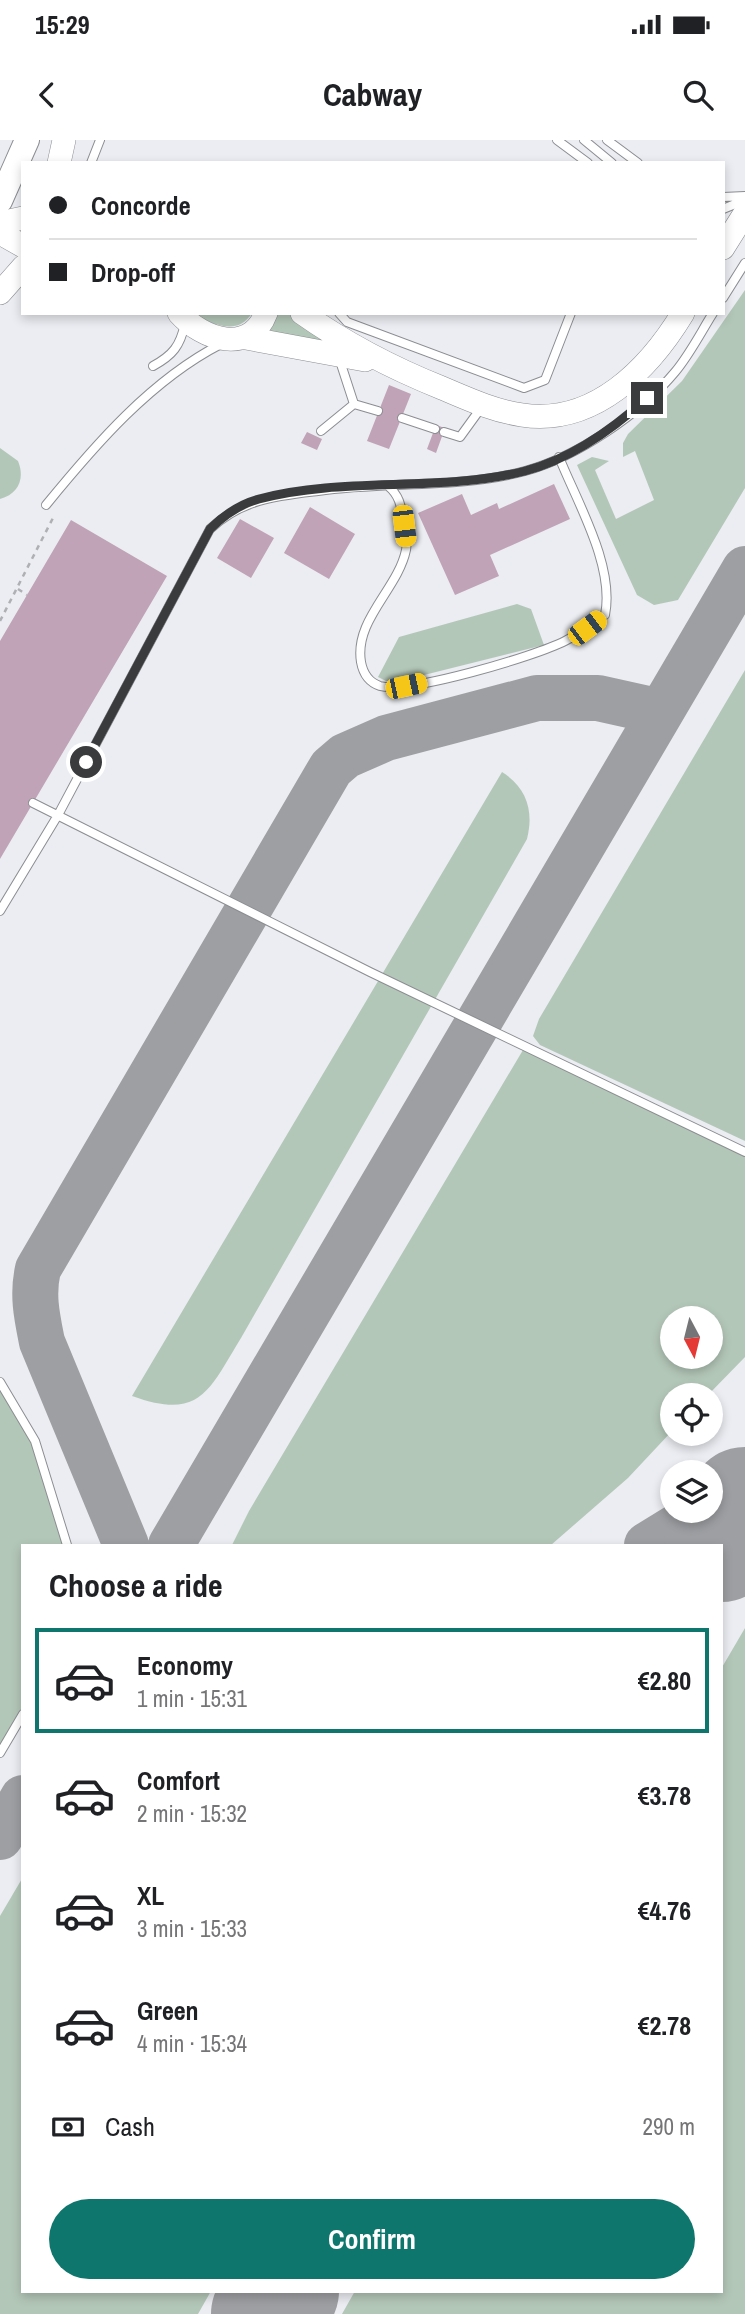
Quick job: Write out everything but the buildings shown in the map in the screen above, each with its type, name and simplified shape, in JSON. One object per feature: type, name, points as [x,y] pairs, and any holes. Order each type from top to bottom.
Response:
[{"type":"main road","points":[[0,201],[27,140]]},
{"type":"street","points":[[59,161],[64,140]]},
{"type":"street","points":[[725,241],[745,213]]},
{"type":"street","points":[[0,223],[21,218]]},
{"type":"street","points":[[0,233],[21,245]]},
{"type":"street","points":[[0,293],[21,269]]},
{"type":"street","points":[[238,339],[261,324],[265,315]]},
{"type":"street","points":[[305,315],[382,364],[483,405],[524,416],[548,416],[593,403],[633,378],[648,364],[681,315]]},
{"type":"street","points":[[182,317],[202,332],[382,364]]},
{"type":"lane","points":[[92,161],[100,140]]},
{"type":"lane","points":[[557,140],[585,161]]},
{"type":"lane","points":[[584,140],[610,161]]},
{"type":"lane","points":[[607,140],[635,161]]},
{"type":"lane","points":[[725,197],[745,198]]},
{"type":"lane","points":[[725,208],[745,198]]},
{"type":"lane","points":[[725,295],[745,263]]},
{"type":"lane","points":[[340,315],[347,322],[524,388],[545,380],[570,315]]},
{"type":"lane","points":[[0,911],[58,815],[210,529],[227,513],[259,499],[334,488],[388,486],[526,471],[586,445],[624,418],[675,372],[712,315]]},
{"type":"lane","points":[[153,366],[173,355],[180,343],[182,317]]},
{"type":"lane","points":[[47,505],[87,454],[117,424],[198,355],[238,339]]},
{"type":"lane","points":[[338,355],[354,404]]},
{"type":"lane","points":[[354,404],[378,411]]},
{"type":"lane","points":[[321,431],[354,404]]},
{"type":"lane","points":[[444,432],[460,437],[483,405]]},
{"type":"lane","points":[[402,418],[435,429]]},
{"type":"lane","points":[[388,486],[401,504],[407,548],[387,593],[367,624],[360,646],[361,662],[370,681],[381,686],[406,686],[509,660],[564,642],[605,615],[608,589],[600,556],[559,457]]},
{"type":"lane","points":[[33,803],[370,972],[745,1152]]},
{"type":"lane","points":[[0,1382],[35,1441],[67,1544]]},
{"type":"lane","points":[[0,1753],[21,1717]]},
{"type":"path","points":[[0,621],[60,505]]},
{"type":"path","points":[[17,588],[27,595]]},
{"type":"green space","points":[[745,290],[745,488],[678,600],[654,605],[637,595],[577,465],[592,457],[609,461],[595,470],[616,519],[654,500],[635,451],[623,457],[623,443],[628,434],[682,381]]},
{"type":"green space","points":[[197,315],[250,315],[239,325],[232,326],[208,321]]},
{"type":"green space","points":[[275,315],[294,315],[342,345],[266,334]]},
{"type":"green space","points":[[0,448],[18,461],[21,473],[16,489],[0,499]]},
{"type":"green space","points":[[517,604],[531,609],[544,645],[400,681],[386,681],[378,677],[399,637]]},
{"type":"green space","points":[[745,670],[745,1141],[540,1045],[533,1036],[539,1019]]},
{"type":"green space","points":[[502,772],[511,778],[527,801],[530,819],[527,839],[241,1338],[211,1386],[200,1396],[174,1405],[132,1396]]},
{"type":"green space","points":[[523,1050],[745,1156],[745,1357],[720,1383],[660,1383],[660,1444],[628,1478],[552,1544],[232,1544],[249,1511]]},
{"type":"green space","points":[[0,1384],[37,1452],[65,1544],[21,1544],[21,1714],[0,1749]]},
{"type":"green space","points":[[745,1628],[745,2314],[342,2314],[354,2293],[723,2293],[723,1666]]},
{"type":"green space","points":[[21,1880],[21,2293],[210,2293],[198,2314],[0,2314],[0,1916]]},
{"type":"taxiway","points":[[172,1544],[745,569]]},
{"type":"taxiway","points":[[126,1544],[42,1342],[35,1297],[38,1269],[331,768],[345,756],[386,738],[537,698],[598,698],[661,712]]},
{"type":"taxiway","points":[[723,1495],[745,1477]]},
{"type":"taxiway","points":[[649,1544],[683,1523]]},
{"type":"taxiway","points":[[0,1837],[21,1801]]},
{"type":"runway","points":[[722,1544],[745,1504]]},
{"type":"runway","points":[[268,2314],[281,2293]]},
{"type":"route","points":[[86,762],[210,529],[227,513],[259,499],[334,488],[471,479],[526,471],[586,445],[647,398]]}]
